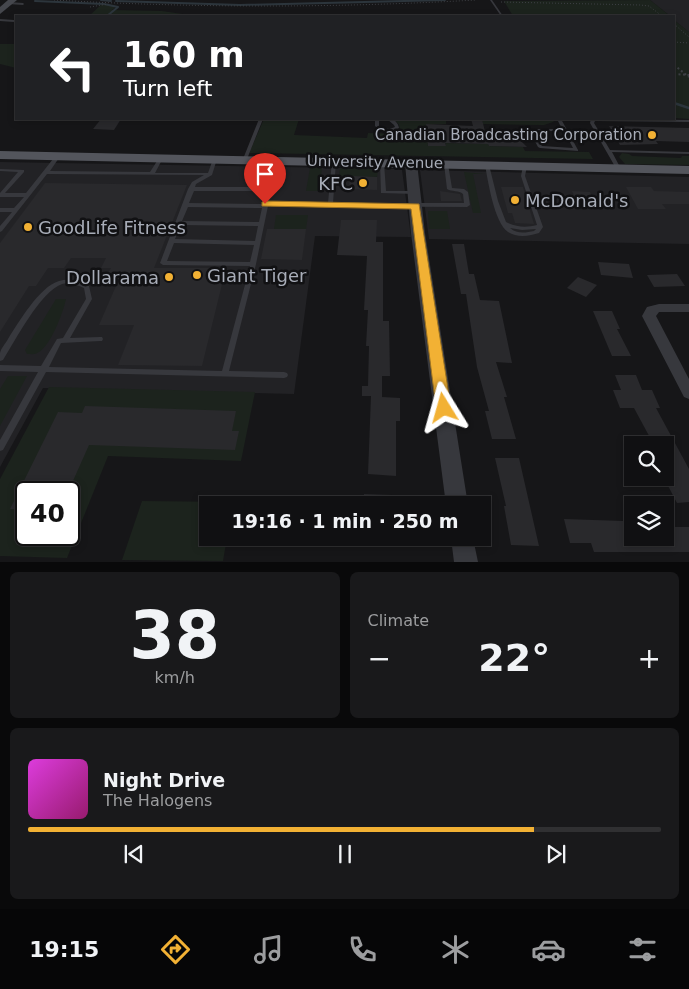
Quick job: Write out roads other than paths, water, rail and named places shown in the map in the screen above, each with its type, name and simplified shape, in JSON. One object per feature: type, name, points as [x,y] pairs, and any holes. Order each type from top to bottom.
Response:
[{"type":"main road","points":[[0,11],[5,1]]},
{"type":"main road","name":"University Avenue","points":[[0,154],[689,170]]},
{"type":"street","points":[[411,163],[457,496]]},
{"type":"street","points":[[689,308],[659,308],[652,310],[649,316],[689,393]]},
{"type":"street","points":[[463,546],[466,562]]},
{"type":"lane","points":[[492,0],[501,15]]},
{"type":"lane","points":[[5,1],[23,4]]},
{"type":"lane","points":[[0,20],[14,21]]},
{"type":"lane","points":[[245,159],[261,120]]},
{"type":"lane","points":[[377,120],[379,128],[388,130],[397,128],[396,124],[390,120]]},
{"type":"lane","points":[[560,120],[566,130],[576,150],[540,147],[531,130],[566,130]]},
{"type":"lane","points":[[619,169],[592,123],[593,120],[689,121]]},
{"type":"lane","points":[[608,151],[689,153]]},
{"type":"lane","points":[[1,228],[59,156]]},
{"type":"lane","points":[[152,174],[162,158]]},
{"type":"lane","points":[[215,158],[210,174],[194,183],[191,189],[163,263],[253,264]]},
{"type":"lane","points":[[225,374],[253,264],[274,160]]},
{"type":"lane","points":[[330,205],[334,161]]},
{"type":"lane","points":[[382,162],[383,192],[415,199],[467,205],[466,193],[462,190],[450,189],[446,164]]},
{"type":"lane","points":[[487,164],[502,222],[517,228],[539,226],[523,176],[525,166]]},
{"type":"lane","points":[[0,170],[22,170],[1,195]]},
{"type":"lane","points":[[46,172],[210,174]]},
{"type":"lane","points":[[0,184],[10,184]]},
{"type":"lane","points":[[191,189],[268,190]]},
{"type":"lane","points":[[1,195],[28,195]]},
{"type":"lane","points":[[185,205],[330,205],[415,199]]},
{"type":"lane","points":[[0,210],[16,210]]},
{"type":"lane","points":[[178,223],[261,224]]},
{"type":"lane","points":[[171,241],[257,243]]},
{"type":"lane","points":[[0,358],[48,290],[63,282],[79,283],[87,287],[90,299],[65,341]]},
{"type":"lane","points":[[0,448],[59,341],[100,340]]},
{"type":"lane","points":[[0,368],[284,375]]},
{"type":"waterway","points":[[101,0],[111,1]]},
{"type":"waterway","points":[[116,1],[240,5],[445,0]]},
{"type":"waterway","points":[[35,1],[104,4],[118,7],[108,15]]},
{"type":"waterway","points":[[675,103],[689,108]]},
{"type":"place","name":"Canadian Broadcasting Corporation","points":[[652,135]]},
{"type":"place","name":"KFC","points":[[363,183]]},
{"type":"place","name":"McDonald's","points":[[515,200]]},
{"type":"place","name":"GoodLife Fitness","points":[[28,227]]},
{"type":"place","name":"Giant Tiger","points":[[197,275]]},
{"type":"place","name":"Dollarama","points":[[169,277]]}]
